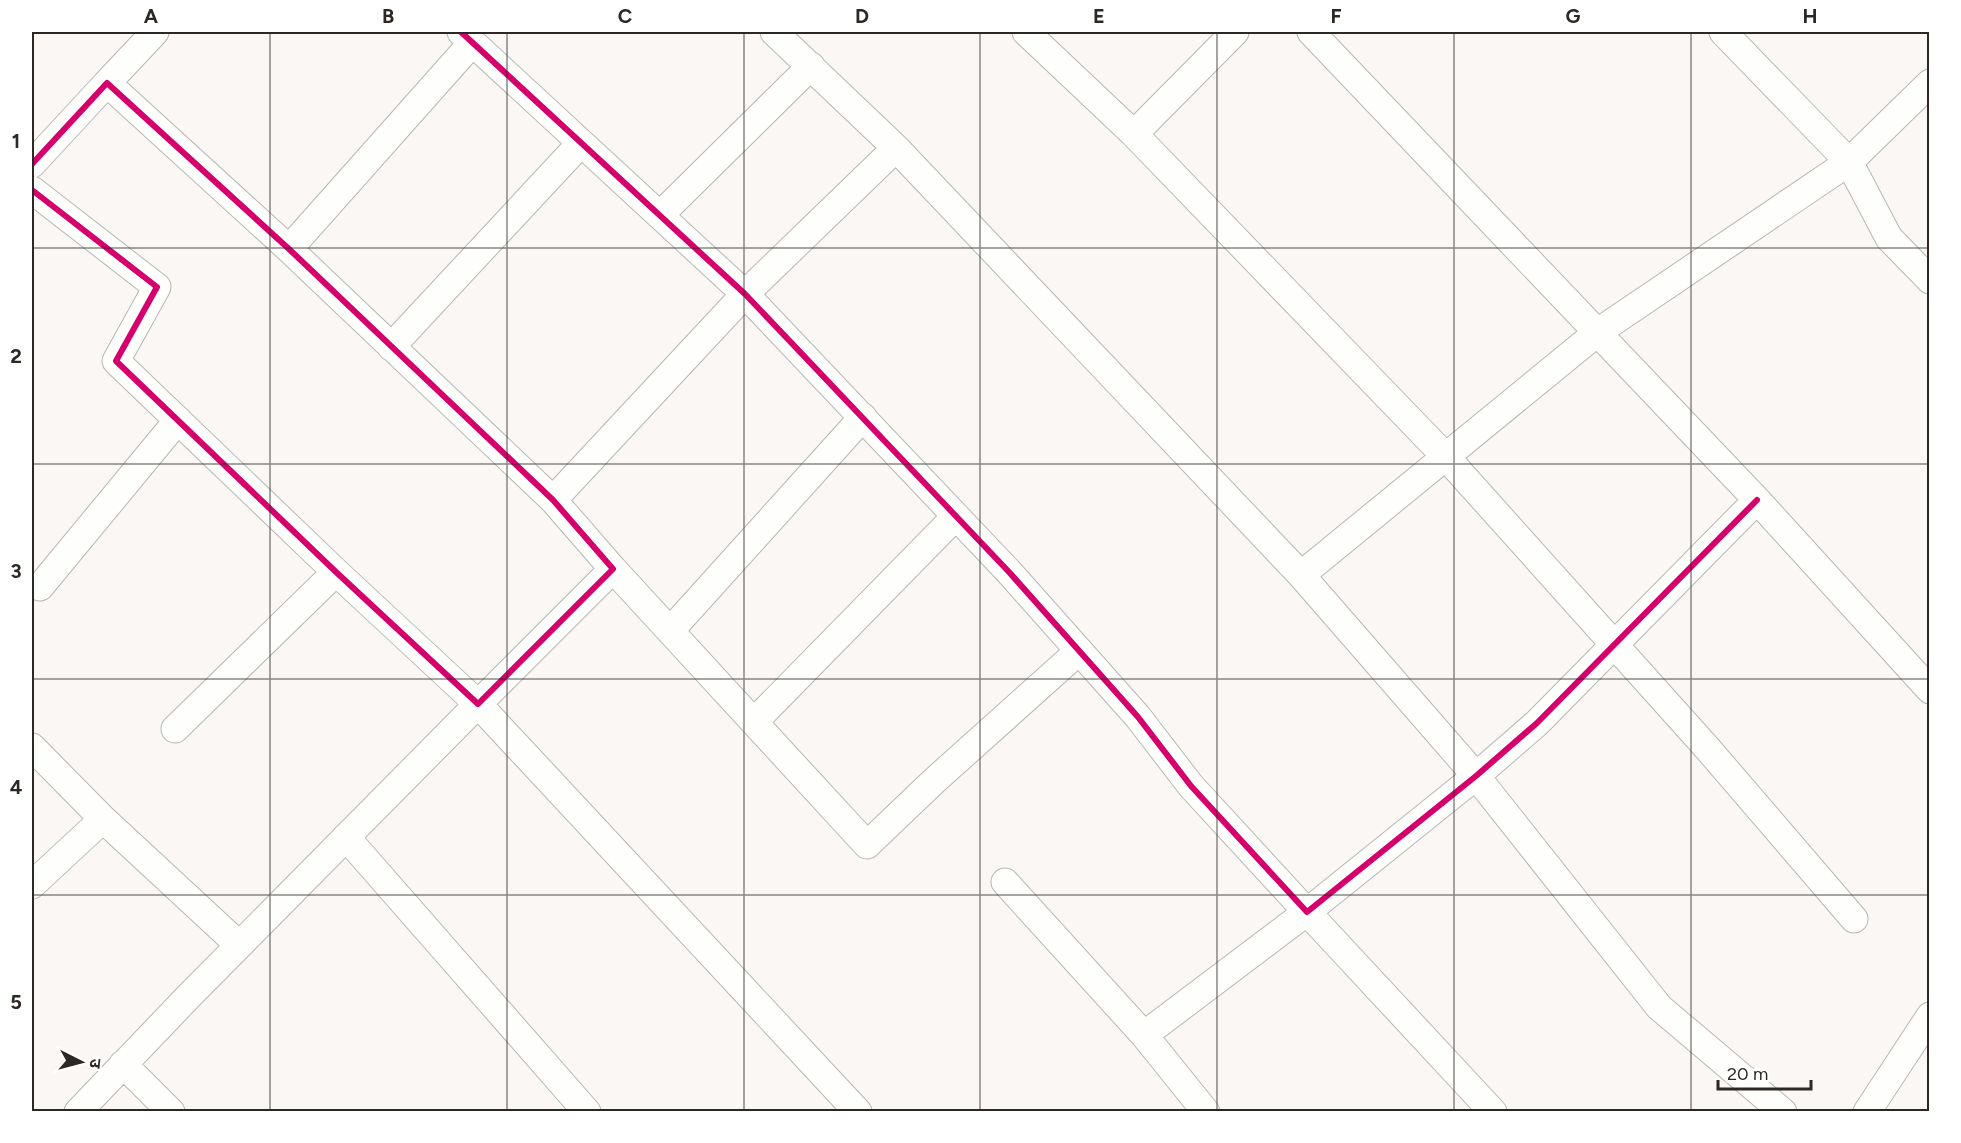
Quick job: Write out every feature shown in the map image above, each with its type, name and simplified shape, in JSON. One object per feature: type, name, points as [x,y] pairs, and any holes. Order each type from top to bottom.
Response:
[{"type":"street","points":[[32,164],[155,32]]},
{"type":"street","points":[[774,32],[896,147],[1301,575],[1476,776],[1659,1007],[1783,1112]]},
{"type":"street","points":[[1026,32],[1134,134],[1446,457],[1614,644],[1854,919]]},
{"type":"street","points":[[1134,134],[1235,32]]},
{"type":"street","points":[[1311,32],[1757,500],[1929,690]]},
{"type":"street","points":[[1724,32],[1849,162],[1889,237],[1929,280]]},
{"type":"street","points":[[289,249],[467,37],[745,294],[863,417],[1138,717],[1191,786],[1494,1112]]},
{"type":"street","points":[[660,215],[811,66]]},
{"type":"street","points":[[107,83],[289,249],[553,500],[613,569],[867,845],[934,781],[1079,651]]},
{"type":"street","points":[[1301,575],[1598,332],[1849,162],[1929,83]]},
{"type":"street","points":[[391,347],[581,143]]},
{"type":"street","points":[[553,500],[745,294],[896,147]]},
{"type":"street","points":[[32,190],[157,287],[116,361],[336,573],[478,704],[858,1112]]},
{"type":"street","points":[[670,631],[863,417]]},
{"type":"street","points":[[40,587],[178,420]]},
{"type":"street","points":[[1144,1035],[1307,912],[1476,776],[1537,723],[1757,500]]},
{"type":"street","points":[[754,722],[956,516]]},
{"type":"street","points":[[78,1112],[239,945],[613,569]]},
{"type":"street","points":[[175,729],[336,573]]},
{"type":"street","points":[[32,747],[103,819],[239,945]]},
{"type":"street","points":[[32,885],[103,819]]},
{"type":"street","points":[[346,837],[587,1112]]},
{"type":"street","points":[[1005,882],[1144,1035],[1206,1112]]},
{"type":"street","points":[[1867,1112],[1929,1016]]},
{"type":"street","points":[[123,1064],[171,1112]]},
{"type":"cycle path","points":[[461,32],[745,294],[1009,572],[1138,717],[1191,786],[1307,912],[1476,776],[1537,723],[1757,500]]},
{"type":"cycle path","points":[[32,164],[107,83],[289,249],[553,500],[613,569],[478,704],[336,572],[116,361],[157,287],[32,190]]}]
